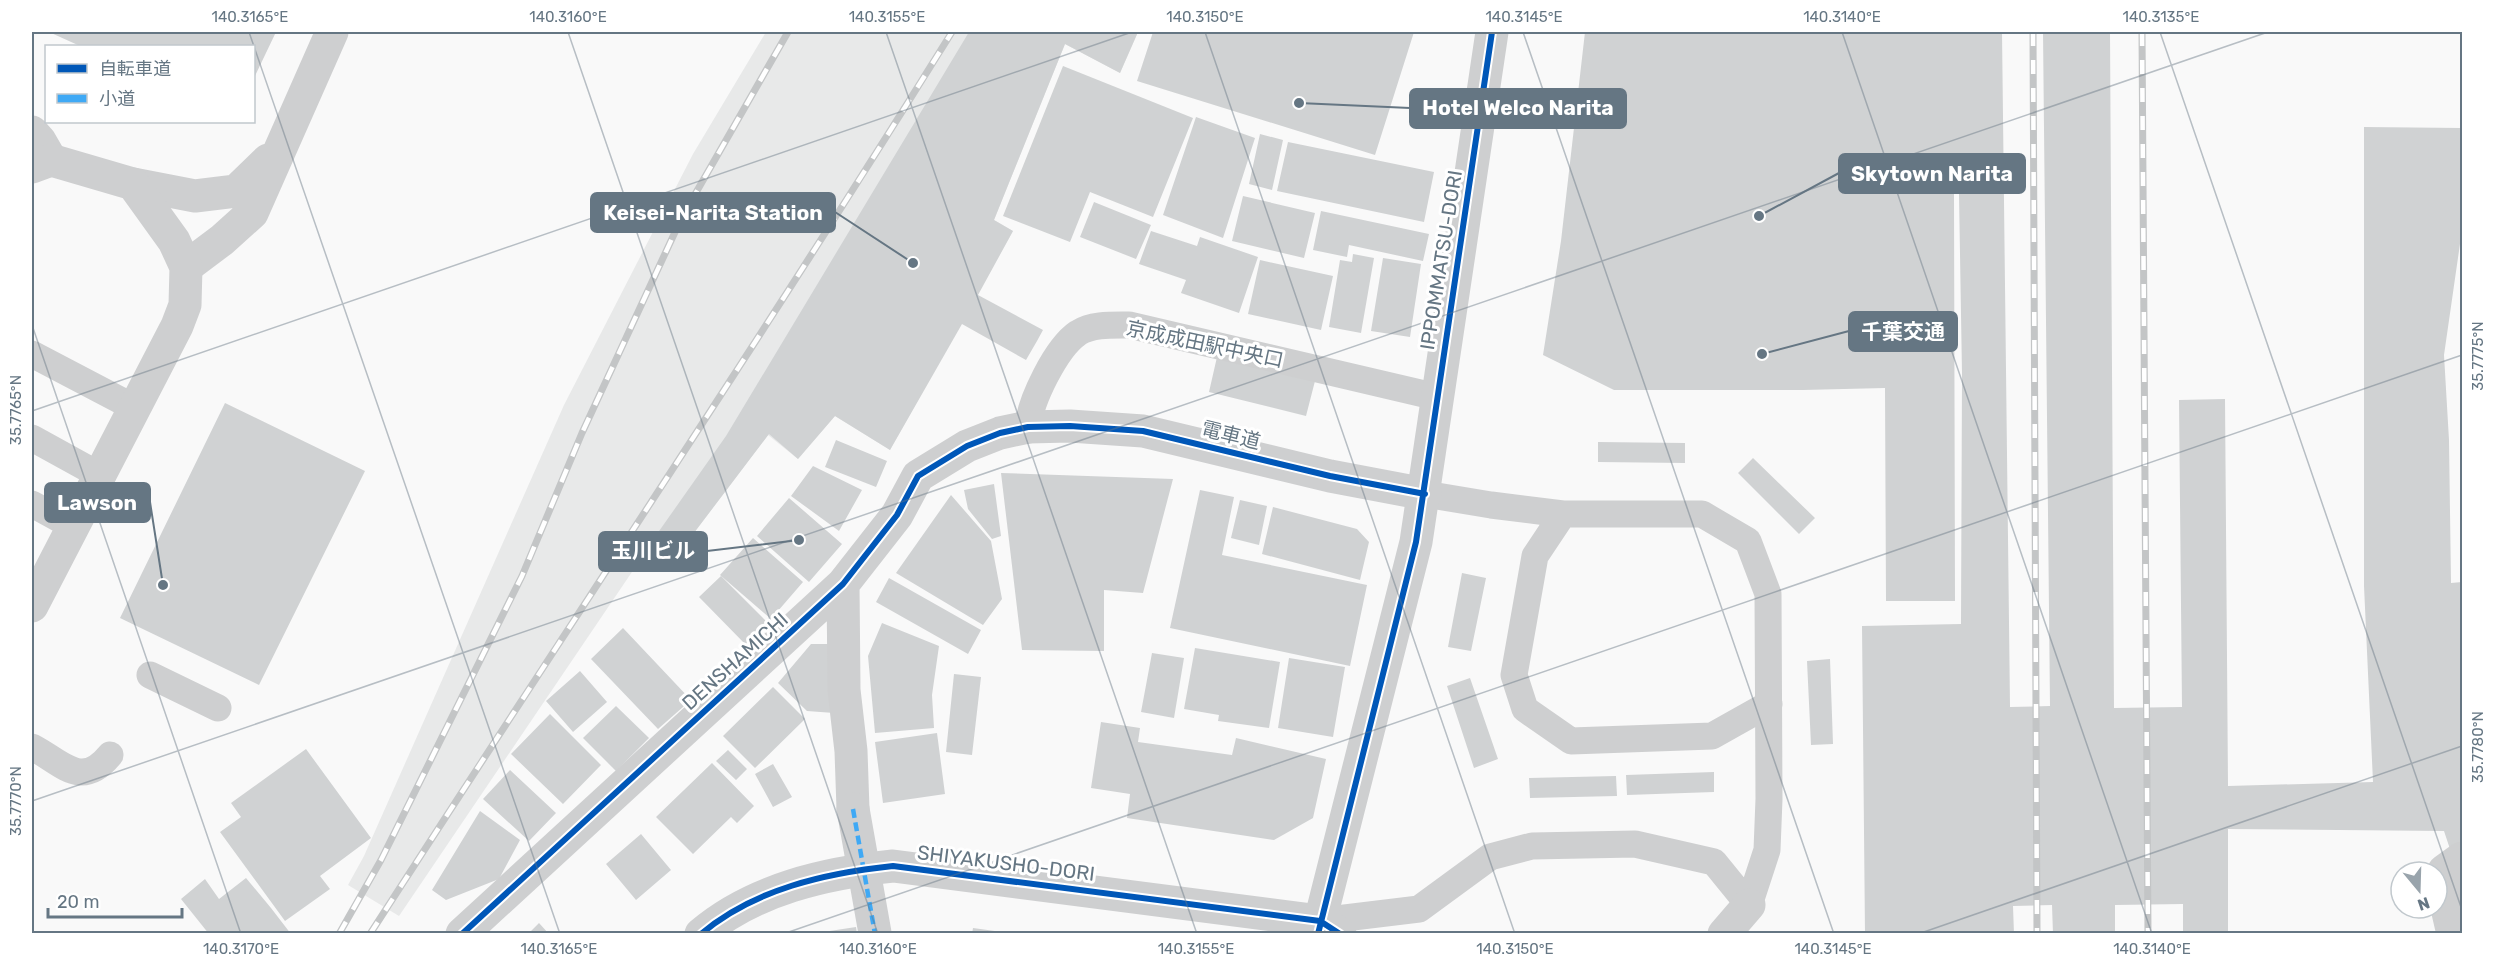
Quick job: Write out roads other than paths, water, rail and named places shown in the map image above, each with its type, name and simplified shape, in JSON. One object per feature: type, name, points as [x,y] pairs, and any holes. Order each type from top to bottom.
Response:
[{"type":"street","points":[[186,267],[222,240],[252,213],[332,32]]},
{"type":"street","name":"IPPOMMATSU-DORI","points":[[1326,929],[1416,542],[1425,494],[1437,397],[1492,32]]},
{"type":"street","points":[[32,132],[40,141],[41,163],[195,196],[236,191],[279,149]]},
{"type":"street","points":[[32,606],[177,326],[185,304],[186,267],[174,241],[133,184]]},
{"type":"street","name":"電車道","points":[[1028,427],[1070,426],[1143,431],[1330,476],[1425,494]]},
{"type":"street","name":"DENSHAMICHI","points":[[462,933],[843,584],[897,515],[918,476],[968,446],[1000,433],[1028,427]]},
{"type":"street","points":[[843,584],[844,690],[851,751],[853,809],[875,933]]},
{"type":"street","points":[[2452,933],[2444,895],[2444,871],[2463,858]]},
{"type":"street","name":"SHIYAKUSHO-DORI","points":[[701,933],[728,915],[786,888],[837,874],[893,866],[1326,929]]},
{"type":"street","points":[[1724,933],[1749,905]]},
{"type":"lane","name":"京成成田駅中央口","points":[[1028,427],[1029,412],[1044,377],[1078,333],[1100,326],[1129,325],[1437,397]]},
{"type":"lane","points":[[32,354],[135,408]]},
{"type":"lane","points":[[32,438],[101,476]]},
{"type":"lane","points":[[1425,494],[1563,514],[1702,514],[1748,541],[1768,594],[1767,850],[1749,905]]},
{"type":"lane","points":[[32,504],[74,527]]},
{"type":"lane","points":[[1563,514],[1535,556],[1514,675],[1525,709],[1571,741],[1712,736],[1768,704]]},
{"type":"lane","points":[[150,675],[218,708]]},
{"type":"lane","points":[[32,747],[79,773],[91,772],[100,767],[110,755]]},
{"type":"lane","points":[[1326,929],[1419,909],[1490,857],[1532,846],[1635,844],[1714,862],[1749,905]]},
{"type":"railway","points":[[339,934],[381,860],[522,576],[582,433],[682,217],[788,32]]},
{"type":"railway","points":[[370,934],[736,372],[952,32]]},
{"type":"railway","points":[[2033,32],[2037,934]]},
{"type":"railway","points":[[2142,32],[2148,934]]},
{"type":"place","name":"Hotel Welco Narita","points":[[1299,103]]},
{"type":"place","name":"Skytown Narita","points":[[1759,216]]},
{"type":"place","name":"Keisei-Narita Station","points":[[913,263]]},
{"type":"place","name":"千葉交通","points":[[1762,354]]},
{"type":"place","name":"玉川ビル","points":[[799,540]]},
{"type":"place","name":"Lawson","points":[[163,585]]}]
